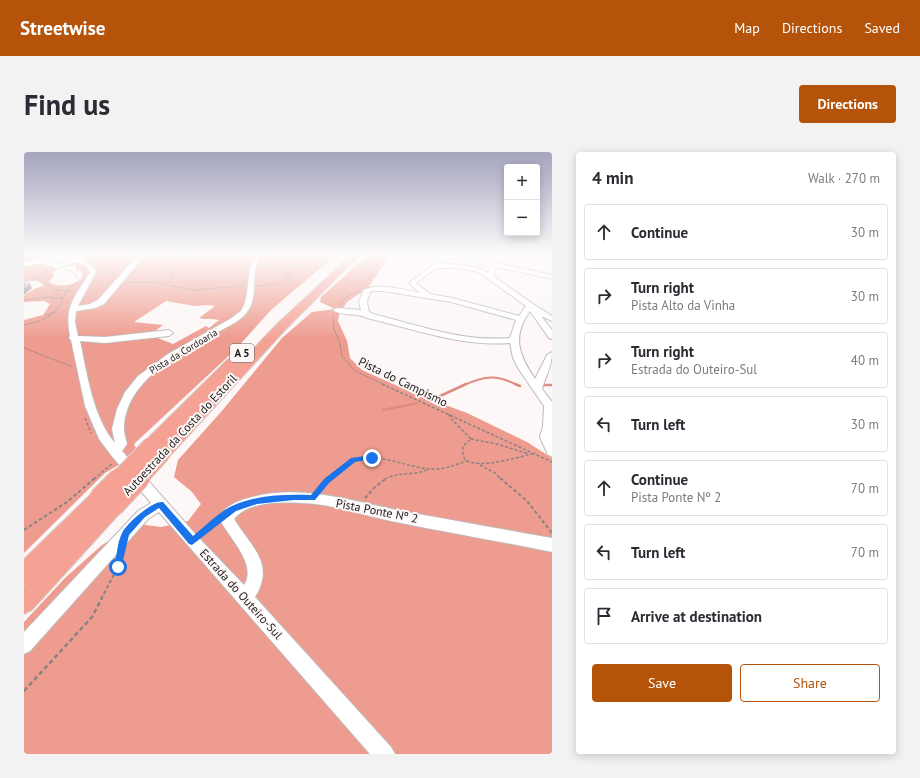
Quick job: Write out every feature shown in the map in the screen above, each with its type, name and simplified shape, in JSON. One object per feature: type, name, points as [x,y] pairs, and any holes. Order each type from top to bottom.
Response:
[{"type":"highway","name":"Autoestrada da Costa do Estoril","points":[[24,602],[107,502],[156,450],[294,314],[324,282]]},
{"type":"highway","name":"Autoestrada da Costa do Estoril","points":[[24,574],[107,502]]},
{"type":"street","name":"Estrada do Outeiro-Sul","points":[[87,282],[79,294],[72,309],[71,322],[73,338],[94,418],[105,439],[192,541],[245,598],[384,754]]},
{"type":"street","points":[[72,309],[99,304],[118,282]]},
{"type":"street","name":"Pista da Cordoaria","points":[[115,452],[121,444],[118,428],[124,403],[132,388],[140,378],[158,363],[205,338],[244,312],[248,305],[251,282]]},
{"type":"street","points":[[413,282],[412,283],[428,296]]},
{"type":"street","points":[[498,282],[530,306],[552,319]]},
{"type":"street","points":[[507,288],[514,287],[514,282]]},
{"type":"street","points":[[365,313],[363,308],[365,295],[367,291],[372,289],[452,300],[522,319]]},
{"type":"street","points":[[530,306],[522,319],[513,340],[517,358],[549,406],[549,426],[546,437],[552,452]]},
{"type":"street","points":[[530,306],[552,336]]},
{"type":"street","points":[[336,310],[365,313],[370,316],[458,339],[476,342],[513,340]]},
{"type":"street","points":[[73,338],[105,340],[169,333]]},
{"type":"street","points":[[537,389],[539,381],[552,355]]},
{"type":"street","name":"Pista Ponte Nº 2","points":[[228,514],[234,509],[257,501],[294,497],[313,498],[552,545]]},
{"type":"street","points":[[24,645],[143,515],[160,504]]},
{"type":"street","points":[[228,514],[226,518],[227,521],[252,554],[255,566],[256,575],[253,588],[245,598]]},
{"type":"path","points":[[40,282],[48,285],[63,299]]},
{"type":"path","points":[[24,325],[49,318],[56,312],[67,290],[76,282]]},
{"type":"path","points":[[153,282],[177,288],[198,290],[261,286],[281,282]]},
{"type":"path","points":[[166,285],[169,282]]},
{"type":"path","points":[[336,310],[344,299],[362,288],[366,282]]},
{"type":"path","points":[[54,290],[74,291],[74,293]]},
{"type":"path","points":[[24,300],[49,297],[63,299]]},
{"type":"path","name":"Pista do Campismo","points":[[336,310],[333,315],[334,329],[340,344],[342,356],[355,371],[536,453],[552,462]]},
{"type":"path","points":[[46,315],[56,312]]},
{"type":"path","points":[[24,348],[73,367]]},
{"type":"path","points":[[449,414],[450,418],[463,428],[471,439],[497,444],[531,454]]},
{"type":"path","points":[[471,439],[463,446],[463,456],[468,461],[480,465],[495,473],[527,501],[552,533]]},
{"type":"path","points":[[480,465],[536,453]]},
{"type":"path","points":[[313,498],[327,481],[353,459],[372,458],[430,469]]},
{"type":"path","points":[[358,508],[373,488],[388,476],[407,473],[422,473],[430,469],[451,466],[468,461]]},
{"type":"path","points":[[24,530],[78,494],[93,482],[104,469],[113,463]]},
{"type":"path","points":[[192,541],[228,514]]},
{"type":"path","points":[[24,691],[92,617],[118,567],[121,553]]},
{"type":"shaded area","points":[[40,282],[67,285],[76,282],[304,282],[271,310],[235,350],[134,444],[137,450],[127,460],[105,473],[24,553],[24,320],[43,315],[50,304],[44,301],[24,302],[24,296],[34,289],[45,285]],"holes":[[[166,301],[195,306],[215,306],[199,318],[219,320],[209,328],[206,326],[173,344],[150,335],[163,325],[134,322]]]},
{"type":"shaded area","points":[[338,282],[372,282],[368,288],[347,302],[339,315],[338,321],[347,341],[350,358],[362,370],[413,393],[467,413],[527,442],[552,458],[552,754],[24,754],[24,622],[65,578],[102,545],[138,524],[161,527],[188,521],[201,504],[192,492],[174,477],[178,460],[221,412],[282,338],[312,312],[335,309],[320,302],[321,297]]},
{"type":"building","points":[[24,284],[30,284],[24,289]]},
{"type":"waterway","points":[[464,385],[484,378],[503,379],[516,384]]},
{"type":"waterway","points":[[438,397],[466,384]]},
{"type":"waterway","points":[[516,384],[520,386]]},
{"type":"waterway","points":[[543,385],[552,385]]},
{"type":"waterway","points":[[383,410],[418,403]]},
{"type":"route","points":[[118,567],[125,534],[143,515],[160,504],[192,541],[234,509],[244,504],[294,497],[313,498],[327,481],[353,459],[372,458]]}]
